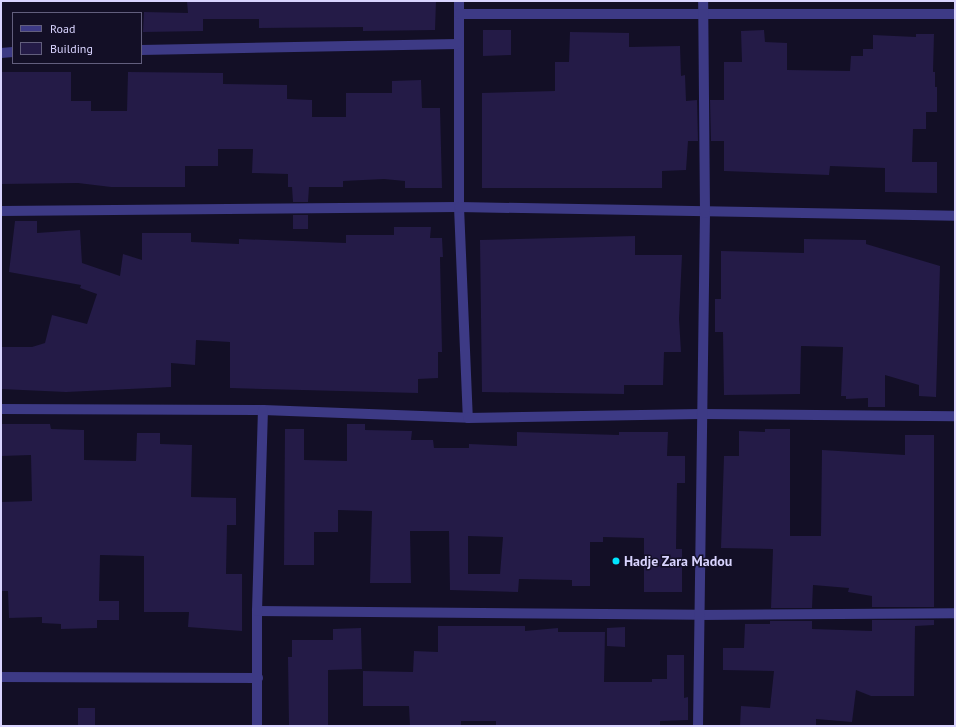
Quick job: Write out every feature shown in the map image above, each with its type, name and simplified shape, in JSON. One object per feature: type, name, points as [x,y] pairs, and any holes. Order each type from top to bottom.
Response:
[{"type":"street","points":[[459,1],[459,207],[468,418]]},
{"type":"street","points":[[698,726],[701,414],[705,213],[703,1]]},
{"type":"street","points":[[459,14],[703,16],[955,14]]},
{"type":"street","points":[[142,50],[458,44]]},
{"type":"street","points":[[1,53],[12,52]]},
{"type":"street","points":[[1,210],[459,207],[705,213],[955,216]]},
{"type":"street","points":[[1,409],[263,410],[468,418],[701,414],[955,416]]},
{"type":"street","points":[[257,726],[257,611],[263,410]]},
{"type":"street","points":[[257,611],[699,615],[955,613]]},
{"type":"street","points":[[1,677],[258,678]]},
{"type":"building","points":[[187,1],[436,1],[435,30],[363,31],[363,27],[259,28],[259,19],[203,19],[203,31],[143,32],[144,12],[188,13]]},
{"type":"building","points":[[483,30],[511,30],[511,55],[483,56]]},
{"type":"building","points":[[764,30],[765,42],[787,43],[787,70],[850,71],[851,56],[863,56],[863,49],[873,49],[873,35],[916,37],[916,34],[934,34],[933,72],[935,72],[935,87],[937,87],[937,112],[926,112],[926,129],[913,129],[912,162],[937,162],[937,193],[885,192],[885,168],[830,166],[829,175],[724,171],[724,141],[711,141],[710,100],[724,100],[724,62],[742,62],[741,31]]},
{"type":"building","points":[[570,32],[629,33],[629,47],[680,46],[681,76],[685,75],[686,101],[697,100],[698,141],[688,141],[686,170],[662,171],[662,188],[482,188],[482,93],[555,91],[555,62],[569,62]]},
{"type":"building","points":[[1,72],[71,72],[71,101],[91,101],[91,111],[127,111],[128,72],[223,73],[223,84],[287,85],[287,99],[312,100],[312,117],[346,117],[346,93],[392,93],[392,81],[421,80],[422,108],[440,108],[442,188],[405,188],[405,181],[384,179],[343,181],[343,187],[309,187],[308,202],[293,202],[292,187],[288,187],[288,174],[252,173],[253,149],[218,149],[218,166],[185,166],[185,187],[111,187],[78,183],[1,184]]},
{"type":"building","points":[[293,215],[308,215],[308,229],[293,229]]},
{"type":"building","points":[[15,221],[37,221],[37,233],[80,230],[82,263],[120,276],[123,254],[142,260],[142,233],[191,233],[191,242],[239,244],[239,239],[346,243],[346,235],[394,235],[394,227],[431,227],[430,238],[442,238],[443,257],[440,257],[442,352],[438,352],[438,378],[418,379],[418,393],[230,388],[230,342],[196,340],[195,365],[171,363],[171,387],[66,392],[1,389],[1,347],[32,347],[45,343],[52,315],[87,324],[97,294],[80,288],[81,285],[9,272]]},
{"type":"building","points":[[635,236],[635,255],[682,255],[679,319],[681,352],[664,352],[663,385],[624,385],[624,394],[482,392],[480,240]]},
{"type":"building","points":[[804,239],[866,240],[866,244],[940,266],[936,397],[919,396],[919,385],[885,375],[885,407],[868,407],[868,398],[846,399],[846,396],[841,396],[843,347],[801,346],[800,394],[724,395],[723,332],[715,332],[715,299],[721,299],[721,251],[804,253]]},
{"type":"building","points":[[1,424],[50,424],[51,429],[84,430],[84,460],[136,461],[137,433],[160,433],[160,444],[192,445],[191,497],[236,498],[236,525],[227,525],[226,574],[242,574],[242,631],[188,627],[189,612],[144,612],[144,556],[100,555],[99,601],[119,601],[119,620],[97,620],[97,628],[61,629],[61,624],[42,623],[42,617],[9,618],[8,591],[1,591],[2,502],[32,501],[31,455],[1,456]]},
{"type":"building","points":[[347,424],[365,424],[365,430],[412,431],[411,440],[433,440],[434,448],[469,448],[469,444],[517,446],[517,432],[619,435],[619,432],[668,432],[667,456],[685,456],[685,483],[677,483],[676,549],[682,549],[682,592],[644,592],[644,538],[603,537],[603,542],[590,542],[590,586],[572,586],[572,580],[519,579],[518,592],[450,590],[449,531],[410,531],[411,583],[370,583],[372,511],[338,510],[338,532],[314,532],[314,565],[284,565],[285,429],[304,429],[304,460],[347,461]],"holes":[[[468,536],[503,537],[500,574],[468,574]]]},
{"type":"building","points":[[765,429],[790,429],[790,536],[821,536],[822,450],[905,455],[905,435],[934,435],[934,607],[872,607],[872,596],[848,592],[849,588],[813,585],[812,608],[771,608],[773,549],[721,548],[724,456],[739,456],[739,431],[765,432]]},
{"type":"building","points":[[872,620],[934,620],[934,625],[915,626],[914,696],[871,696],[856,690],[852,722],[816,719],[816,726],[740,726],[741,706],[770,708],[774,671],[723,670],[723,648],[744,648],[745,624],[770,624],[770,621],[812,621],[812,629],[872,631]]},
{"type":"building","points":[[438,626],[525,626],[525,631],[558,628],[558,632],[605,632],[604,682],[652,682],[652,679],[667,679],[667,655],[684,655],[684,698],[688,697],[688,720],[660,721],[660,726],[496,726],[496,721],[461,721],[461,726],[410,726],[409,706],[363,706],[363,671],[413,672],[414,651],[438,652]]},
{"type":"building","points":[[625,627],[625,647],[607,646],[607,628]]},
{"type":"building","points":[[361,628],[362,669],[328,670],[328,726],[289,726],[288,657],[292,657],[292,640],[333,640],[333,629]]},
{"type":"building","points":[[78,708],[95,708],[95,726],[78,726]]},
{"type":"place","name":"Hadje Zara Madou","points":[[616,561]]}]
